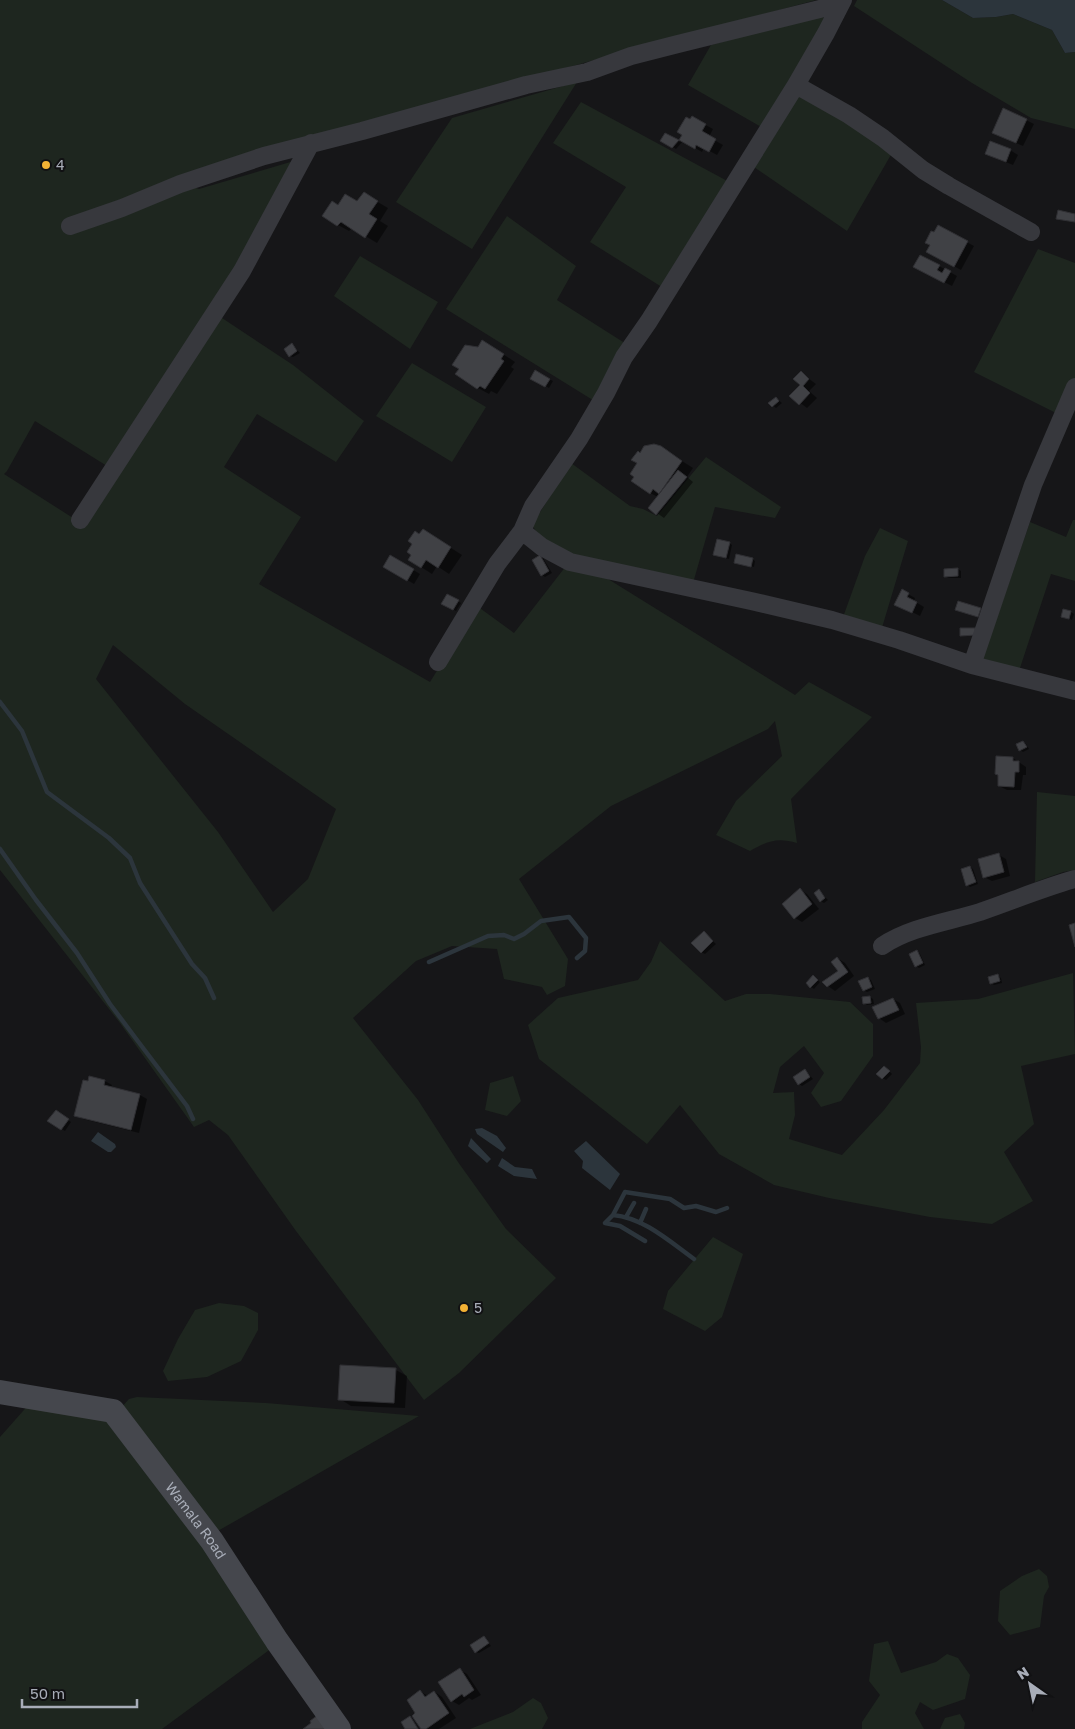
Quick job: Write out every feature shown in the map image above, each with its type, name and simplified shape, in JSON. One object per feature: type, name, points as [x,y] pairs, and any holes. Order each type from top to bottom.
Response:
[{"type":"street","points":[[438,662],[488,579],[522,531],[533,506],[562,467],[593,416],[624,357],[649,321],[796,85],[826,33],[841,2]]},
{"type":"street","points":[[70,226],[122,208],[180,184],[264,156],[362,131],[526,85],[587,72],[631,56],[841,2]]},
{"type":"street","points":[[796,85],[849,115],[942,182],[1031,232]]},
{"type":"street","points":[[80,520],[242,271],[312,143]]},
{"type":"street","points":[[972,665],[1012,553],[1033,485],[1075,387]]},
{"type":"street","points":[[522,531],[547,551],[570,562],[751,600],[832,620],[972,665],[1075,691]]},
{"type":"street","points":[[882,946],[901,936],[981,911],[1075,878]]},
{"type":"street","name":"Wamala Road","points":[[0,1392],[113,1411],[212,1541],[277,1641],[339,1729]]},
{"type":"shaded area","points":[[0,0],[816,0],[488,89],[186,184],[199,189],[304,158],[107,466],[35,421],[4,474],[84,525],[219,316],[293,365],[364,421],[336,462],[257,414],[224,467],[301,517],[259,584],[430,682],[477,606],[514,633],[566,566],[600,574],[795,695],[809,682],[872,717],[791,799],[797,843],[778,840],[750,851],[716,835],[736,801],[782,756],[775,721],[768,729],[611,806],[519,879],[568,959],[565,986],[547,995],[542,987],[504,979],[497,949],[452,946],[416,961],[353,1018],[418,1100],[458,1162],[506,1229],[556,1278],[459,1373],[424,1400],[296,1231],[228,1135],[209,1120],[194,1127],[120,1023],[0,870]],"holes":[[[113,645],[185,704],[336,809],[308,879],[273,912],[218,832],[96,679]]]},
{"type":"shaded area","points":[[857,0],[942,0],[973,18],[1013,14],[1052,30],[1065,53],[1075,52],[1075,129],[1031,118],[972,83],[854,6]]},
{"type":"shaded area","points":[[942,0],[1075,0],[1075,52],[1065,53],[1052,30],[1013,14],[973,18]]},
{"type":"shaded area","points":[[820,15],[829,21],[763,128],[688,85],[711,45]]},
{"type":"shaded area","points":[[577,82],[472,249],[396,202],[452,118]]},
{"type":"shaded area","points":[[803,94],[892,153],[847,231],[754,167],[798,95]]},
{"type":"shaded area","points":[[581,102],[731,183],[665,289],[590,242],[626,187],[553,143]]},
{"type":"shaded area","points":[[507,216],[576,266],[557,300],[631,347],[596,402],[446,309]]},
{"type":"shaded area","points":[[1038,249],[1075,263],[1075,380],[1058,414],[974,372]]},
{"type":"shaded area","points":[[360,256],[438,302],[410,349],[334,296]]},
{"type":"shaded area","points":[[412,363],[486,407],[452,462],[376,416]]},
{"type":"shaded area","points":[[706,457],[781,507],[775,518],[715,507],[693,583],[547,548],[532,525],[571,463],[630,506],[643,509],[657,516]]},
{"type":"shaded area","points":[[1073,520],[1075,520],[1075,581],[1051,574],[1019,671],[981,664],[1030,522],[1066,537]]},
{"type":"shaded area","points":[[880,528],[908,541],[881,631],[842,620],[865,556]]},
{"type":"shaded area","points":[[1037,792],[1075,796],[1075,870],[1063,872],[1035,882]]},
{"type":"shaded area","points":[[660,941],[725,1001],[746,994],[770,994],[850,1002],[873,1024],[873,1056],[841,1101],[821,1107],[811,1093],[824,1073],[804,1046],[780,1067],[773,1093],[794,1092],[795,1115],[789,1139],[842,1155],[884,1110],[920,1063],[921,1047],[916,1003],[978,999],[1073,973],[1075,1054],[1021,1066],[1034,1124],[1004,1152],[1033,1201],[992,1224],[930,1217],[829,1198],[774,1185],[719,1154],[680,1105],[647,1144],[539,1059],[528,1025],[558,998],[638,980],[651,962]]},
{"type":"shaded area","points":[[513,1076],[521,1101],[507,1116],[485,1110],[490,1083]]},
{"type":"shaded area","points":[[482,1128],[497,1136],[506,1148],[503,1152],[477,1134],[475,1129]]},
{"type":"shaded area","points":[[98,1132],[115,1144],[116,1147],[111,1152],[91,1141]]},
{"type":"shaded area","points":[[471,1138],[491,1159],[487,1163],[468,1146]]},
{"type":"shaded area","points":[[586,1141],[620,1174],[610,1190],[582,1168],[583,1161],[574,1151]]},
{"type":"shaded area","points":[[502,1158],[515,1167],[532,1169],[537,1179],[514,1176],[498,1166]]},
{"type":"shaded area","points":[[713,1237],[743,1254],[722,1317],[705,1331],[663,1309],[668,1291]]},
{"type":"shaded area","points":[[219,1303],[244,1306],[258,1313],[258,1330],[241,1361],[207,1377],[168,1381],[163,1371],[178,1339],[195,1310]]},
{"type":"shaded area","points":[[137,1397],[266,1403],[419,1416],[216,1532],[119,1410],[129,1399]]},
{"type":"shaded area","points":[[31,1402],[106,1415],[276,1645],[162,1729],[0,1729],[0,1437]]},
{"type":"shaded area","points":[[1039,1569],[1047,1576],[1049,1587],[1044,1596],[1040,1627],[1010,1635],[998,1621],[1000,1591],[1022,1576]]},
{"type":"shaded area","points":[[888,1641],[901,1673],[936,1662],[947,1654],[958,1658],[970,1675],[965,1699],[933,1710],[920,1702],[915,1713],[924,1729],[862,1729],[862,1722],[880,1695],[869,1681],[874,1644]]},
{"type":"shaded area","points":[[533,1698],[541,1703],[548,1718],[542,1729],[470,1729],[513,1712]]},
{"type":"shaded area","points":[[960,1714],[965,1723],[964,1729],[940,1729],[945,1718]]},
{"type":"building","points":[[1003,108],[1027,119],[1016,143],[992,133]]},
{"type":"building","points":[[692,116],[706,124],[702,131],[716,139],[709,152],[696,145],[695,149],[679,140],[682,135],[677,132],[686,117],[690,119]]},
{"type":"building","points":[[665,133],[679,140],[672,148],[660,141]]},
{"type":"building","points":[[990,141],[1011,149],[1006,162],[985,154]]},
{"type":"building","points":[[364,192],[378,201],[369,214],[377,219],[365,238],[341,222],[337,226],[322,216],[332,201],[338,205],[345,194],[357,201]]},
{"type":"building","points":[[1058,210],[1075,214],[1075,222],[1056,219]]},
{"type":"building","points":[[938,225],[968,241],[954,267],[926,252],[930,245],[925,243],[931,231],[934,232]]},
{"type":"building","points":[[920,255],[940,265],[937,270],[942,273],[945,268],[951,271],[944,283],[913,267]]},
{"type":"building","points":[[482,340],[504,354],[501,359],[504,361],[485,389],[480,386],[477,389],[455,374],[459,369],[452,365],[465,345],[478,347]]},
{"type":"building","points":[[292,343],[297,351],[289,357],[284,349]]},
{"type":"building","points":[[535,370],[550,379],[545,387],[530,379]]},
{"type":"building","points":[[801,371],[809,379],[803,386],[810,393],[799,405],[789,396],[800,385],[793,379]]},
{"type":"building","points":[[776,397],[779,401],[772,407],[768,403]]},
{"type":"building","points":[[654,444],[661,446],[682,461],[659,494],[653,489],[650,494],[631,481],[634,477],[630,474],[637,463],[631,460],[638,451],[640,453],[644,446]]},
{"type":"building","points":[[678,470],[687,477],[656,515],[648,508]]},
{"type":"building","points":[[423,529],[451,547],[438,568],[426,560],[421,568],[408,560],[411,555],[407,552],[412,544],[408,541],[415,531],[419,534]]},
{"type":"building","points":[[717,539],[730,542],[726,558],[713,555]]},
{"type":"building","points":[[736,554],[753,558],[751,567],[734,563]]},
{"type":"building","points":[[390,555],[414,569],[407,581],[383,567]]},
{"type":"building","points":[[540,555],[549,571],[541,576],[532,560]]},
{"type":"building","points":[[958,568],[958,576],[944,577],[944,569]]},
{"type":"building","points":[[902,589],[909,593],[907,597],[917,602],[912,613],[894,605]]},
{"type":"building","points":[[447,594],[459,600],[453,610],[441,604]]},
{"type":"building","points":[[958,601],[981,608],[978,617],[955,610]]},
{"type":"building","points":[[1063,609],[1071,611],[1069,619],[1061,617]]},
{"type":"building","points":[[960,628],[975,628],[976,635],[960,636]]},
{"type":"building","points":[[1023,741],[1027,747],[1019,751],[1016,744]]},
{"type":"building","points":[[996,756],[1013,757],[1013,761],[1019,761],[1019,772],[1015,772],[1014,787],[998,786],[998,775],[995,774]]},
{"type":"building","points":[[999,853],[1004,872],[983,878],[978,859]]},
{"type":"building","points":[[970,866],[976,882],[966,886],[961,869]]},
{"type":"building","points":[[800,888],[812,904],[794,919],[782,904]]},
{"type":"building","points":[[819,889],[825,898],[820,902],[814,893]]},
{"type":"building","points":[[1075,923],[1075,947],[1069,925]]},
{"type":"building","points":[[704,931],[713,941],[701,953],[691,943]]},
{"type":"building","points":[[917,950],[923,963],[915,967],[909,954]]},
{"type":"building","points":[[837,957],[848,972],[827,987],[822,982],[838,971],[831,962]]},
{"type":"building","points":[[998,974],[1000,981],[990,984],[988,977]]},
{"type":"building","points":[[813,975],[818,980],[810,988],[806,983]]},
{"type":"building","points":[[868,977],[872,987],[863,991],[858,981]]},
{"type":"building","points":[[870,996],[871,1003],[863,1004],[862,997]]},
{"type":"building","points":[[893,998],[899,1010],[878,1019],[872,1007]]},
{"type":"building","points":[[884,1066],[890,1071],[882,1079],[876,1074]]},
{"type":"building","points":[[805,1069],[810,1077],[798,1085],[793,1077]]},
{"type":"building","points":[[89,1076],[105,1080],[104,1085],[140,1094],[131,1130],[74,1116],[83,1080],[88,1081]]},
{"type":"building","points":[[56,1110],[69,1119],[61,1130],[47,1121]]},
{"type":"building","points":[[340,1365],[396,1368],[394,1403],[338,1400]]},
{"type":"building","points":[[484,1636],[489,1643],[475,1653],[470,1645]]},
{"type":"building","points":[[460,1668],[474,1690],[464,1697],[462,1694],[451,1702],[438,1682]]},
{"type":"building","points":[[420,1690],[425,1697],[434,1691],[449,1713],[426,1729],[421,1729],[412,1716],[415,1713],[407,1700]]},
{"type":"building","points":[[318,1715],[326,1727],[324,1729],[303,1729],[311,1723],[310,1721]]},
{"type":"building","points":[[410,1716],[418,1729],[405,1729],[401,1722]]},
{"type":"waterway","points":[[0,702],[22,731],[47,792],[109,838],[130,858],[140,883],[192,964],[205,978],[214,998]]},
{"type":"waterway","points":[[0,849],[77,953],[110,1004],[187,1106],[193,1119]]},
{"type":"waterway","points":[[429,962],[488,936],[504,935],[514,939],[541,921],[569,917],[586,938],[585,951],[577,958]]},
{"type":"waterway","points":[[613,1215],[625,1192],[670,1199],[684,1208],[696,1206],[716,1212],[727,1208]]},
{"type":"waterway","points":[[626,1217],[634,1203]]},
{"type":"waterway","points":[[640,1223],[646,1209]]},
{"type":"waterway","points":[[645,1241],[620,1226],[605,1223],[613,1215],[646,1225],[694,1259]]},
{"type":"place","name":"4","points":[[46,165]]},
{"type":"place","name":"5","points":[[464,1308]]}]
